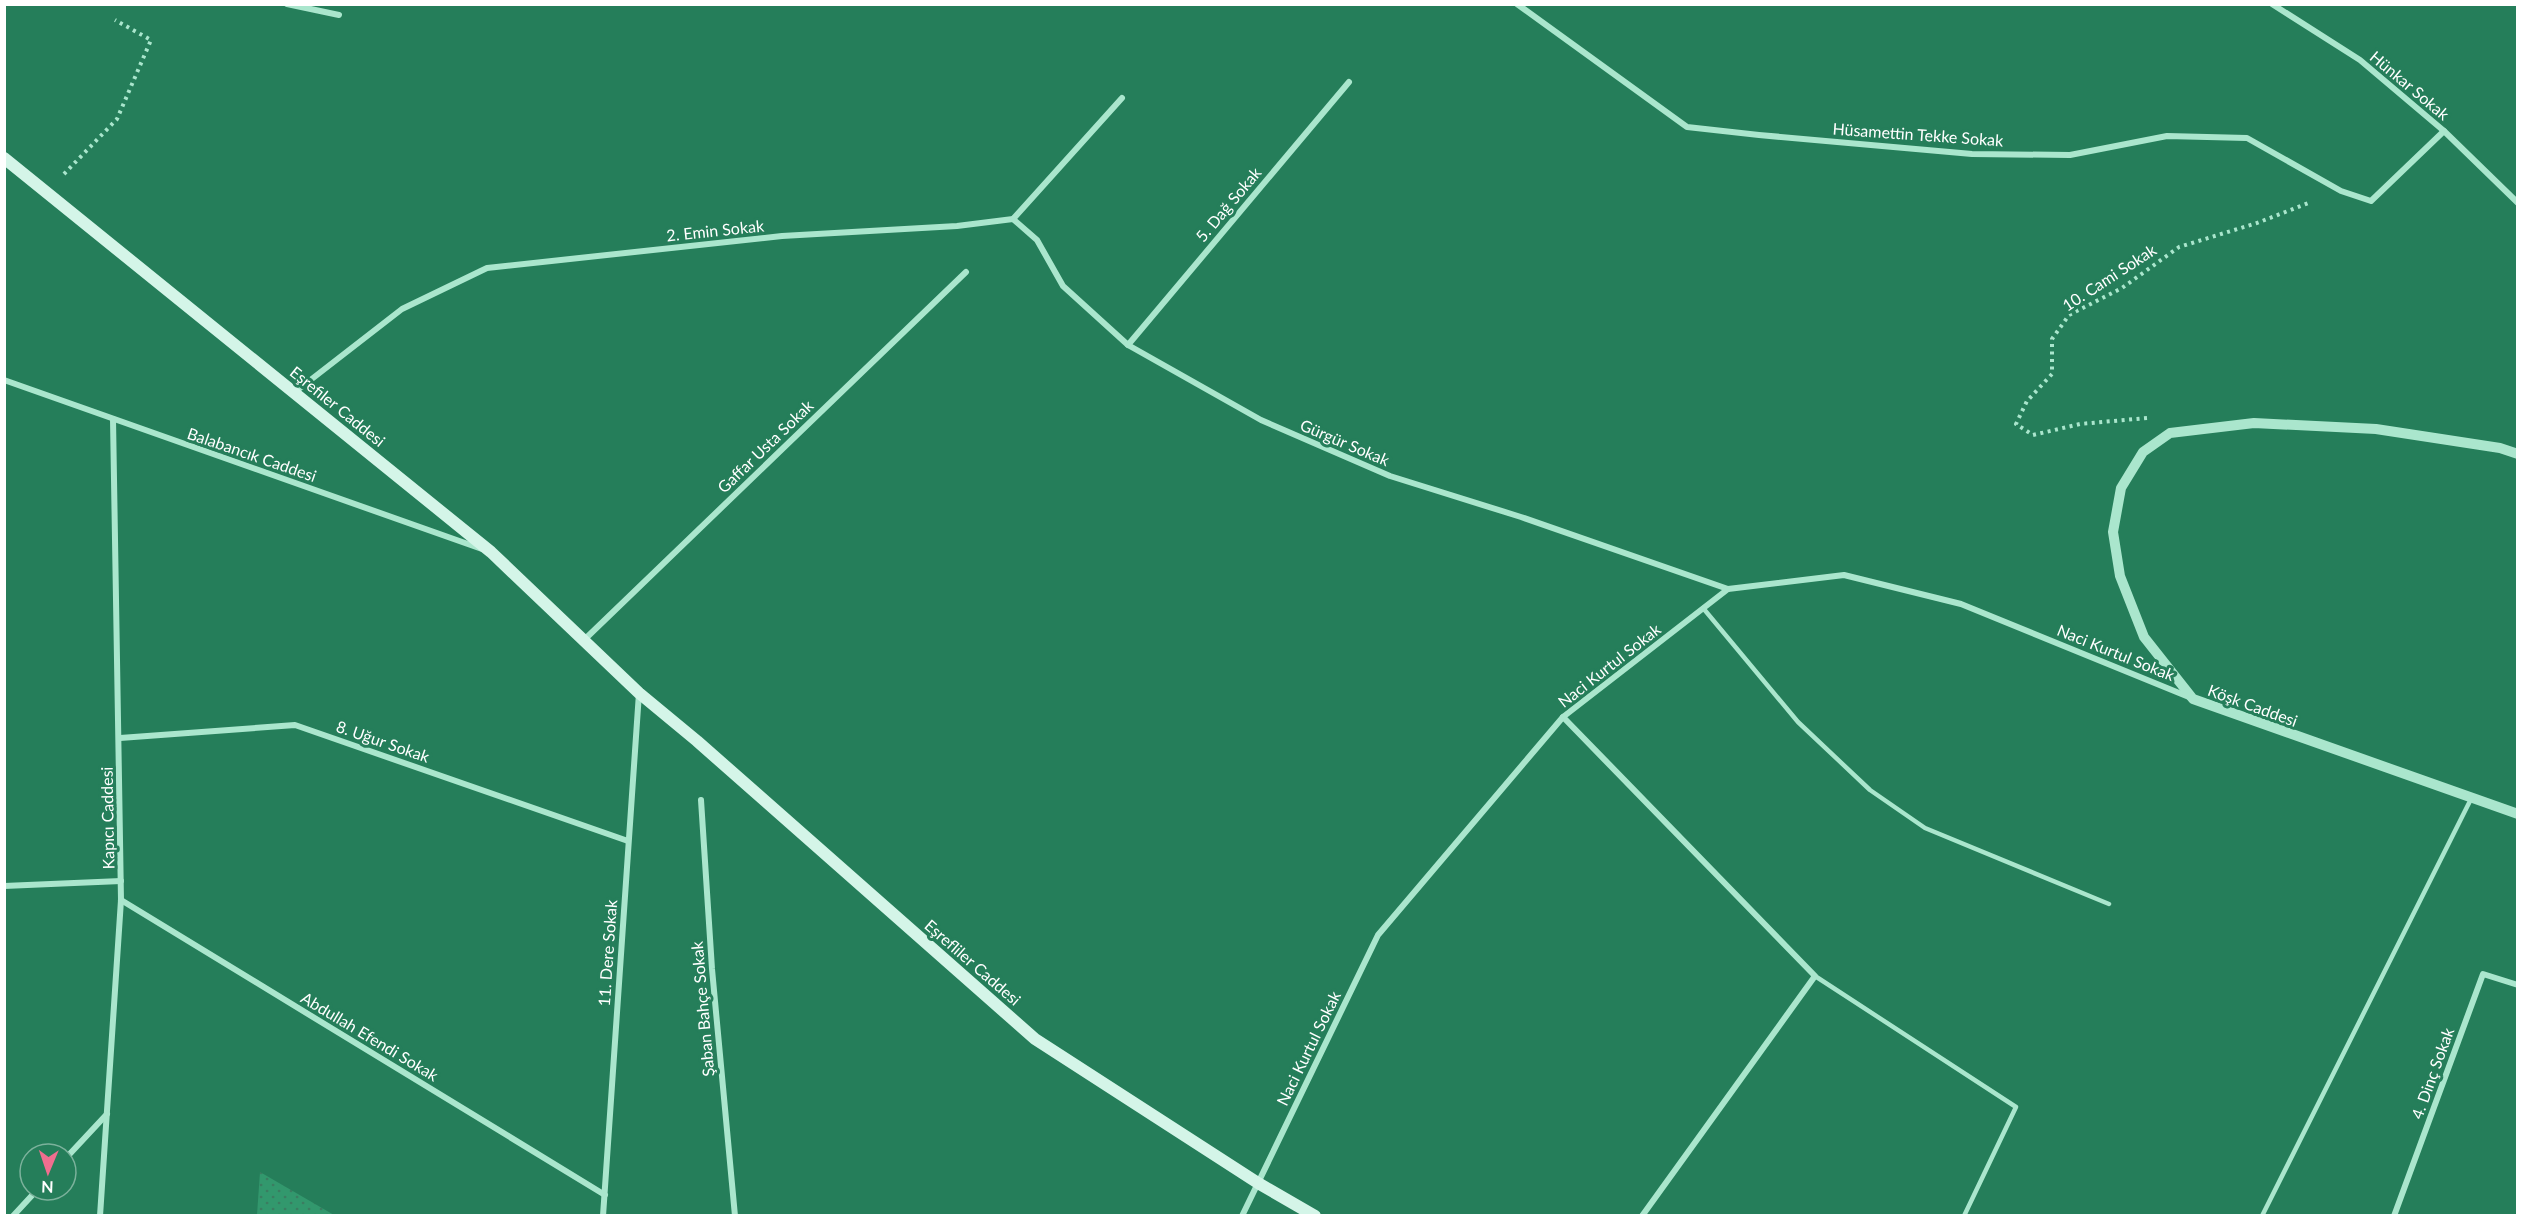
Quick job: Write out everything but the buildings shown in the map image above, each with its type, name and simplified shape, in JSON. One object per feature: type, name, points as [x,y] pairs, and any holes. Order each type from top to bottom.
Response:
[{"type":"main road","name":"Eşrefiler Caddesi","points":[[4,158],[491,552],[639,693]]},
{"type":"main road","name":"Eşrefliler Caddesi","points":[[639,693],[706,748],[1035,1040],[1258,1183],[1315,1215]]},
{"type":"street","points":[[287,4],[339,15]]},
{"type":"street","name":"Hüsamettin Tekke Sokak","points":[[1517,4],[1688,126],[1759,135],[1972,154],[2070,155],[2167,136],[2247,138],[2341,191]]},
{"type":"street","name":"Hünkar Sokak","points":[[2272,4],[2360,60],[2444,131],[2517,204]]},
{"type":"street","name":"5. Dağ Sokak","points":[[1128,345],[1349,82]]},
{"type":"street","points":[[1013,219],[1122,98]]},
{"type":"street","points":[[2341,191],[2371,201],[2444,131]]},
{"type":"street","name":"Gürgür Sokak","points":[[1013,219],[1037,240],[1063,286],[1128,345],[1261,420],[1390,476],[1521,517],[1728,588]]},
{"type":"street","name":"2. Emin Sokak","points":[[295,392],[402,309],[487,268],[782,236],[957,226],[1013,219]]},
{"type":"street","name":"Gaffar Usta Sokak","points":[[584,641],[966,272]]},
{"type":"street","name":"Balabancık Caddesi","points":[[4,380],[491,552]]},
{"type":"street","name":"Kapıcı Caddesi","points":[[100,1215],[121,900],[120,738],[112,419]]},
{"type":"street","name":"Köşk Caddesi","points":[[2517,454],[2500,448],[2376,429],[2254,423],[2170,433],[2143,452],[2121,488],[2113,532],[2120,576],[2144,637],[2193,699],[2517,814]]},
{"type":"street","name":"Naci Kurtul Sokak","points":[[1242,1215],[1378,935],[1563,717],[1728,588],[1844,575],[1961,604],[2193,699]]},
{"type":"street","name":"11. Dere Sokak","points":[[603,1215],[639,693]]},
{"type":"street","points":[[1563,717],[1815,976],[1642,1215]]},
{"type":"street","name":"8. Uğur Sokak","points":[[120,738],[295,725],[628,841]]},
{"type":"street","name":"Şaban Bahçe Sokak","points":[[700,800],[712,969],[735,1215]]},
{"type":"street","points":[[4,886],[121,880]]},
{"type":"street","name":"Abdullah Efendi Sokak","points":[[121,900],[605,1195]]},
{"type":"street","name":"4. Dinç Sokak","points":[[2394,1215],[2483,974],[2517,985]]},
{"type":"street","points":[[78,1145],[107,1114]]},
{"type":"street","points":[[13,1215],[25,1202]]},
{"type":"lane","points":[[1703,608],[1798,722],[1870,790],[1925,828],[2109,904]]},
{"type":"lane","points":[[2262,1215],[2471,799]]},
{"type":"lane","points":[[1815,976],[2016,1107],[1964,1215]]},
{"type":"path","points":[[46,192],[117,119],[151,40],[115,20]]},
{"type":"path","name":"10. Cami Sokak","points":[[2170,433],[2148,418],[2080,424],[2033,435],[2016,424],[2027,401],[2052,374],[2052,339],[2069,315],[2122,288],[2179,247],[2257,223],[2341,191]]},
{"type":"green space","points":[[260,1172],[334,1215],[257,1215]]}]
